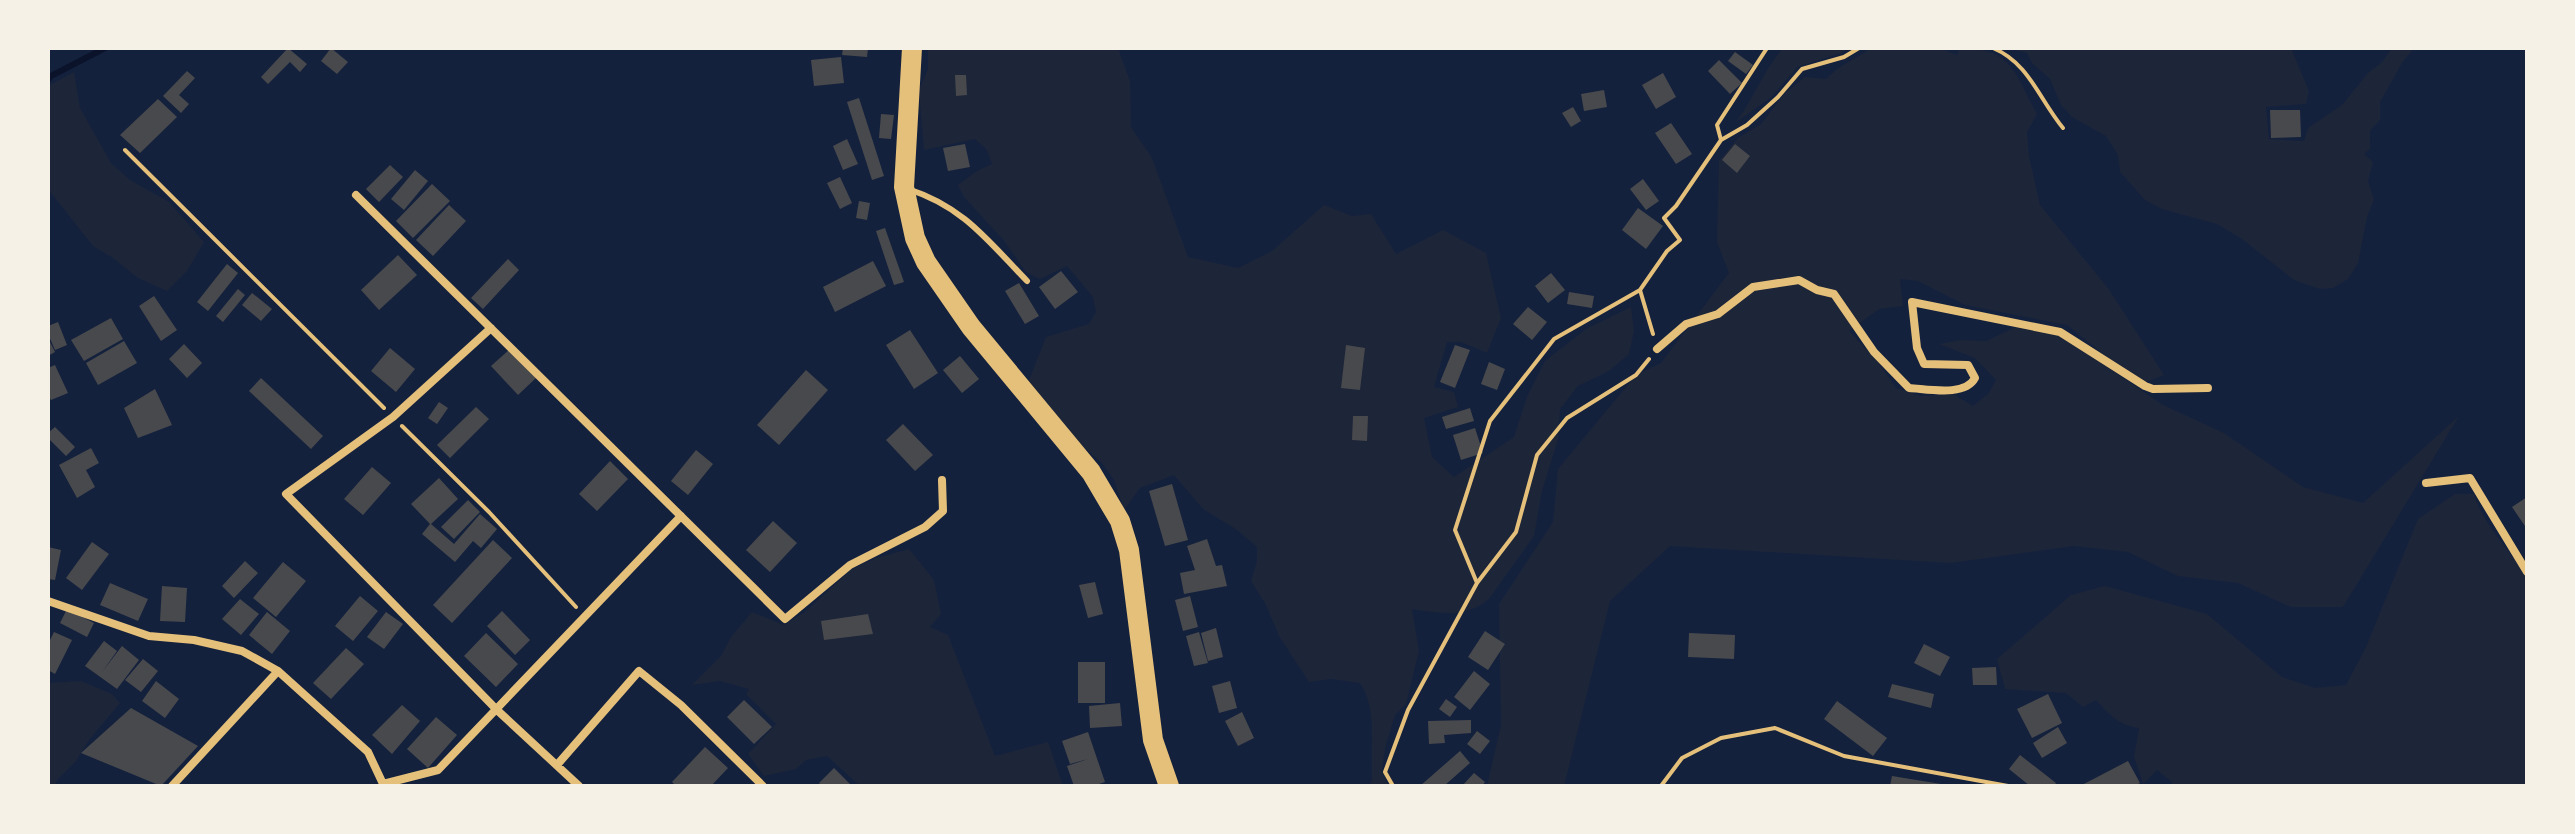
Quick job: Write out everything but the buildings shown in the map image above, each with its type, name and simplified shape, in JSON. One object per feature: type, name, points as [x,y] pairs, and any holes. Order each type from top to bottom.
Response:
[{"type":"highway","points":[[912,48],[904,187],[915,238],[926,262],[971,327],[1091,472],[1120,521],[1129,550],[1153,740],[1169,786]]},
{"type":"street","points":[[356,195],[785,619],[850,565],[925,527],[943,511],[942,480]]},
{"type":"street","points":[[1657,349],[1686,324],[1718,314],[1753,287],[1799,280],[1817,290],[1834,294],[1874,352],[1909,388],[1962,389],[1971,385],[1975,378],[1968,365],[1924,364],[1917,348],[1912,302],[2060,332],[2153,389],[2208,388]]},
{"type":"street","points":[[491,328],[393,417],[286,494],[497,710],[579,786]]},
{"type":"street","points":[[2426,483],[2470,478],[2527,572]]},
{"type":"street","points":[[48,601],[149,636],[194,640],[242,651],[278,671],[368,752],[383,785],[438,770],[681,516]]},
{"type":"street","points":[[172,786],[278,671]]},
{"type":"street","points":[[557,765],[639,671],[681,705],[763,786]]},
{"type":"lane","points":[[904,187],[929,195],[964,216],[1027,281]]},
{"type":"path","points":[[1721,140],[1717,125],[1767,48]]},
{"type":"path","points":[[1477,583],[1455,530],[1490,421],[1554,339],[1640,290],[1667,251],[1680,240],[1664,218],[1676,206],[1721,140],[1747,125],[1778,97],[1802,69],[1844,57],[1859,48]]},
{"type":"path","points":[[1993,48],[2020,65],[2049,112],[2063,128]]},
{"type":"path","points":[[125,150],[489,512],[585,617]]},
{"type":"path","points":[[1393,786],[1385,772],[1408,710],[1477,583],[1516,532],[1537,455],[1567,418],[1636,375],[1657,349],[1640,290]]},
{"type":"path","points":[[1661,786],[1682,758],[1721,738],[1775,728],[1844,756],[2008,786]]},
{"type":"shaded area","points":[[928,48],[1118,48],[1130,81],[1131,127],[1152,158],[1188,257],[1238,268],[1272,251],[1324,205],[1352,216],[1371,214],[1396,254],[1443,230],[1486,253],[1501,318],[1487,353],[1461,342],[1447,342],[1434,387],[1454,392],[1458,407],[1424,418],[1432,457],[1454,477],[1514,437],[1527,397],[1545,361],[1586,329],[1631,307],[1634,331],[1629,354],[1609,371],[1578,386],[1560,409],[1558,439],[1542,491],[1534,536],[1489,599],[1461,612],[1412,609],[1419,651],[1406,704],[1395,715],[1385,748],[1382,770],[1388,786],[1369,786],[1372,780],[1371,717],[1360,683],[1331,679],[1309,682],[1279,636],[1266,605],[1251,581],[1257,561],[1257,547],[1203,509],[1174,475],[1140,488],[1124,510],[1114,480],[1101,462],[1061,428],[1040,402],[1029,380],[1046,337],[1089,324],[1096,312],[1093,297],[1067,266],[1040,279],[1026,272],[1005,242],[964,197],[958,185],[992,164],[987,150],[975,139],[924,150],[919,90],[928,69]]},
{"type":"shaded area","points":[[1783,48],[1849,48],[1797,67],[1772,97],[1736,122],[1770,66]]},
{"type":"shaded area","points":[[1872,48],[1939,48],[1957,55],[1960,48],[1978,49],[2002,58],[2010,66],[2037,114],[2027,132],[2040,205],[2108,288],[2164,375],[2146,382],[2113,362],[2067,325],[1965,305],[1918,281],[1900,279],[1903,306],[1879,309],[1849,331],[1878,362],[1896,388],[1921,396],[1953,394],[1973,406],[1989,393],[1996,380],[1975,358],[1939,344],[1960,340],[1986,341],[2018,326],[2058,334],[2163,405],[2224,433],[2303,487],[2363,503],[2459,416],[2343,607],[2291,607],[2238,583],[2178,576],[2128,552],[2074,546],[1951,563],[1670,546],[1610,601],[1564,786],[1487,786],[1501,725],[1499,604],[1553,522],[1558,469],[1636,375],[1661,363],[1729,273],[1717,242],[1719,161],[1738,138],[1761,124],[1785,93],[1805,77],[1826,79]]},
{"type":"shaded area","points":[[2008,48],[2291,48],[2309,91],[2306,104],[2266,107],[2269,139],[2304,141],[2308,128],[2342,105],[2392,48],[2414,48],[2380,102],[2380,120],[2370,131],[2370,149],[2364,154],[2373,162],[2368,181],[2374,200],[2367,217],[2358,263],[2348,279],[2333,288],[2320,289],[2294,280],[2242,239],[2217,224],[2162,209],[2145,200],[2120,172],[2118,155],[2106,136],[2072,117],[2061,105],[2050,79],[2032,63],[2027,53]]},
{"type":"shaded area","points":[[74,72],[80,108],[111,163],[130,180],[169,202],[204,242],[187,271],[167,291],[138,278],[93,246],[48,189],[48,86]]},
{"type":"shaded area","points":[[2455,494],[2474,494],[2484,517],[2527,579],[2527,786],[2171,786],[2172,782],[2157,770],[2143,784],[2134,757],[2139,728],[2115,718],[2096,700],[2083,707],[2066,693],[2005,689],[1997,659],[2071,595],[2105,586],[2207,614],[2282,677],[2315,688],[2346,685],[2366,647],[2418,519]]},
{"type":"shaded area","points":[[909,549],[934,580],[941,614],[930,627],[948,635],[995,756],[1048,742],[1063,786],[860,786],[827,756],[806,760],[796,769],[764,776],[748,754],[776,724],[746,694],[749,689],[720,681],[692,685],[721,656],[731,637],[752,612],[784,625],[806,611],[852,569],[876,558]]},
{"type":"shaded area","points":[[81,681],[112,694],[120,703],[55,786],[48,786],[48,683]]},
{"type":"waterway","points":[[48,80],[105,48]]}]
